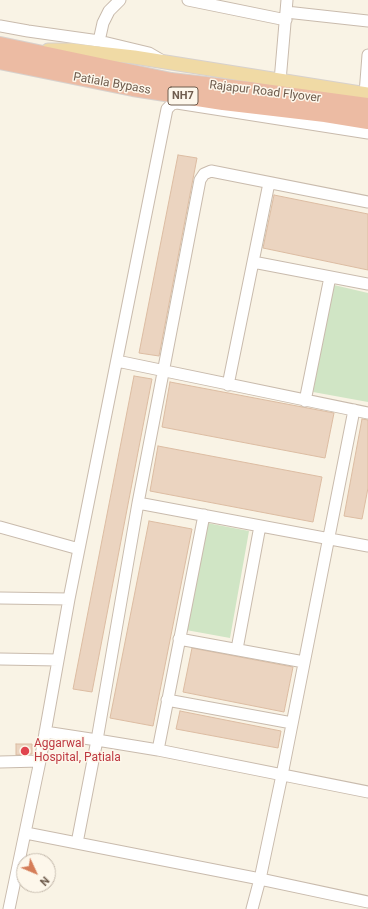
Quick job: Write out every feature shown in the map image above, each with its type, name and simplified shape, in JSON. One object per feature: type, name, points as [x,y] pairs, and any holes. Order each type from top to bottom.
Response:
[{"type":"highway","name":"NH7","points":[[0,45],[22,50]]},
{"type":"highway","name":"Rajapur Road Flyover","points":[[22,50],[170,81],[249,90],[367,98]]},
{"type":"highway","name":"Patiala Bypass","points":[[0,61],[133,88],[223,102],[325,114],[368,121]]},
{"type":"main road","points":[[22,50],[71,50],[134,57],[280,81],[367,98]]},
{"type":"street","points":[[99,41],[103,23],[109,11],[120,0]]},
{"type":"street","points":[[188,0],[286,16],[368,21]]},
{"type":"street","points":[[280,81],[287,0]]},
{"type":"street","points":[[0,26],[99,41],[148,53],[164,62]]},
{"type":"street","points":[[367,98],[368,55]]},
{"type":"street","points":[[9,909],[26,833],[69,599],[167,109],[172,104],[177,103],[368,133]]},
{"type":"street","points":[[77,843],[97,740],[138,503],[200,180],[204,174],[211,171],[368,202]]},
{"type":"street","points":[[228,385],[269,183]]},
{"type":"street","points":[[253,262],[368,284]]},
{"type":"street","points":[[305,401],[330,276]]},
{"type":"street","points":[[117,362],[368,413]]},
{"type":"street","points":[[252,909],[260,879],[282,775],[354,410]]},
{"type":"street","points":[[138,503],[368,546]]},
{"type":"street","points":[[158,750],[204,515]]},
{"type":"street","points":[[237,649],[260,526]]},
{"type":"street","points":[[0,527],[79,549]]},
{"type":"street","points":[[0,598],[69,599]]},
{"type":"street","points":[[179,639],[304,662]]},
{"type":"street","points":[[0,659],[58,660]]},
{"type":"street","points":[[167,700],[292,723]]},
{"type":"street","points":[[45,732],[158,750],[368,792]]},
{"type":"street","points":[[0,762],[40,761]]},
{"type":"street","points":[[26,833],[368,902]]},
{"type":"green space","points":[[334,285],[368,293],[368,402],[313,392]]},
{"type":"green space","points":[[207,523],[249,531],[230,638],[186,630]]},
{"type":"building","points":[[178,155],[197,158],[159,356],[139,353]]},
{"type":"building","points":[[274,195],[368,214],[368,270],[263,248]]},
{"type":"building","points":[[134,376],[152,379],[92,692],[73,689]]},
{"type":"building","points":[[170,382],[334,413],[325,458],[162,427]]},
{"type":"building","points":[[362,419],[368,420],[368,488],[362,519],[344,516]]},
{"type":"building","points":[[158,446],[322,477],[313,522],[150,491]]},
{"type":"building","points":[[149,521],[192,529],[153,726],[110,718]]},
{"type":"building","points":[[192,648],[293,667],[284,712],[183,692]]},
{"type":"building","points":[[180,711],[281,731],[278,748],[176,729]]},
{"type":"building","points":[[16,744],[32,744],[32,754],[16,755]]},
{"type":"place","name":"Aggarwal Hospital, Patiala","points":[[25,751]]}]
